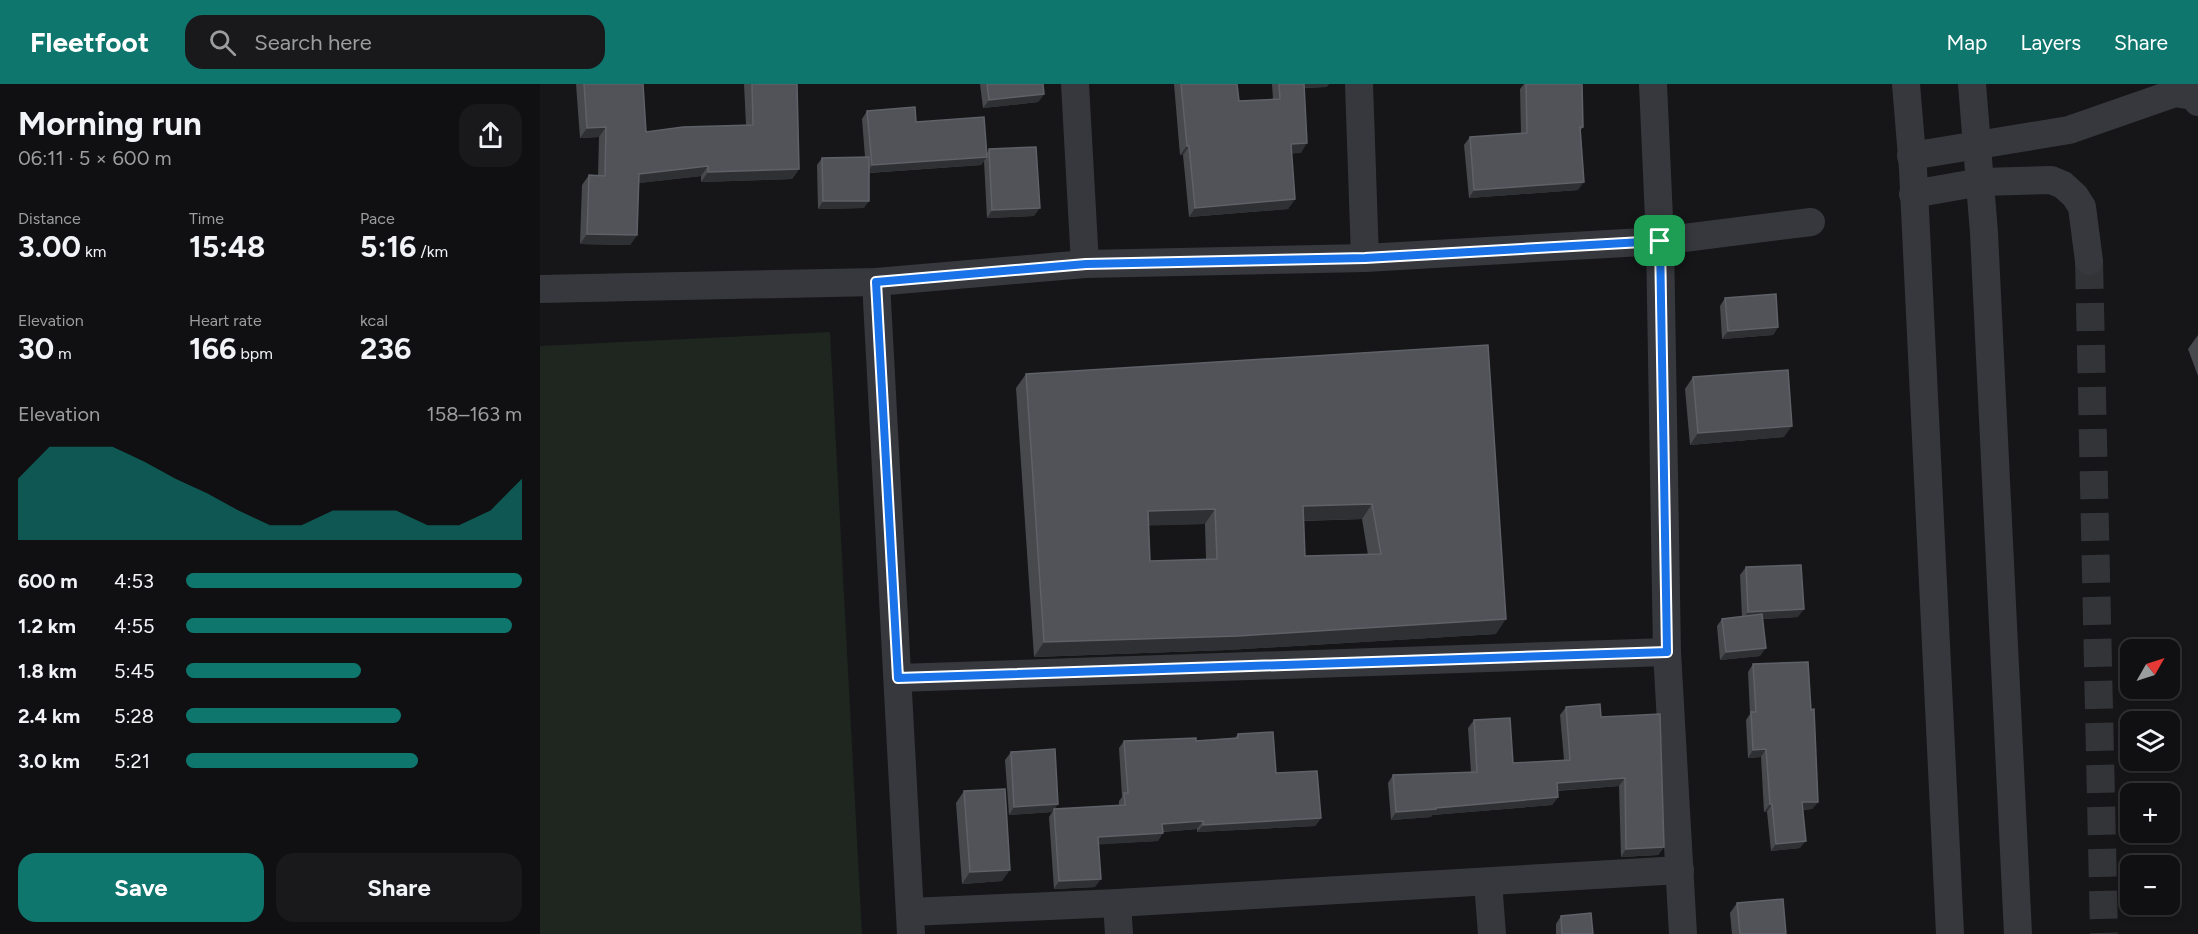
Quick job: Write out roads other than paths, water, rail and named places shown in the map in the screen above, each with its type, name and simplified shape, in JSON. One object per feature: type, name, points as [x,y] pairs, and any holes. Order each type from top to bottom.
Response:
[{"type":"street","points":[[1075,84],[1086,264]]},
{"type":"street","points":[[1359,84],[1365,258]]},
{"type":"street","points":[[1653,84],[1660,241],[1667,652],[1683,934]]},
{"type":"street","points":[[1906,84],[1950,934]]},
{"type":"street","points":[[1972,84],[1981,182],[2018,934]]},
{"type":"street","points":[[1911,156],[2069,130],[2175,93],[2193,96],[2198,102]]},
{"type":"street","points":[[1913,194],[1981,182],[2051,180],[2063,185],[2075,196],[2082,207],[2089,261]]},
{"type":"street","points":[[540,285],[876,282],[1086,264],[1365,258],[1660,241],[1811,222]]},
{"type":"street","points":[[876,282],[911,923],[1117,903],[1680,870]]},
{"type":"street","points":[[898,678],[1667,652]]},
{"type":"street","points":[[1488,882],[1492,934]]},
{"type":"street","points":[[1117,903],[1119,934]]},
{"type":"tunnel","points":[[2089,261],[2104,934]]}]
